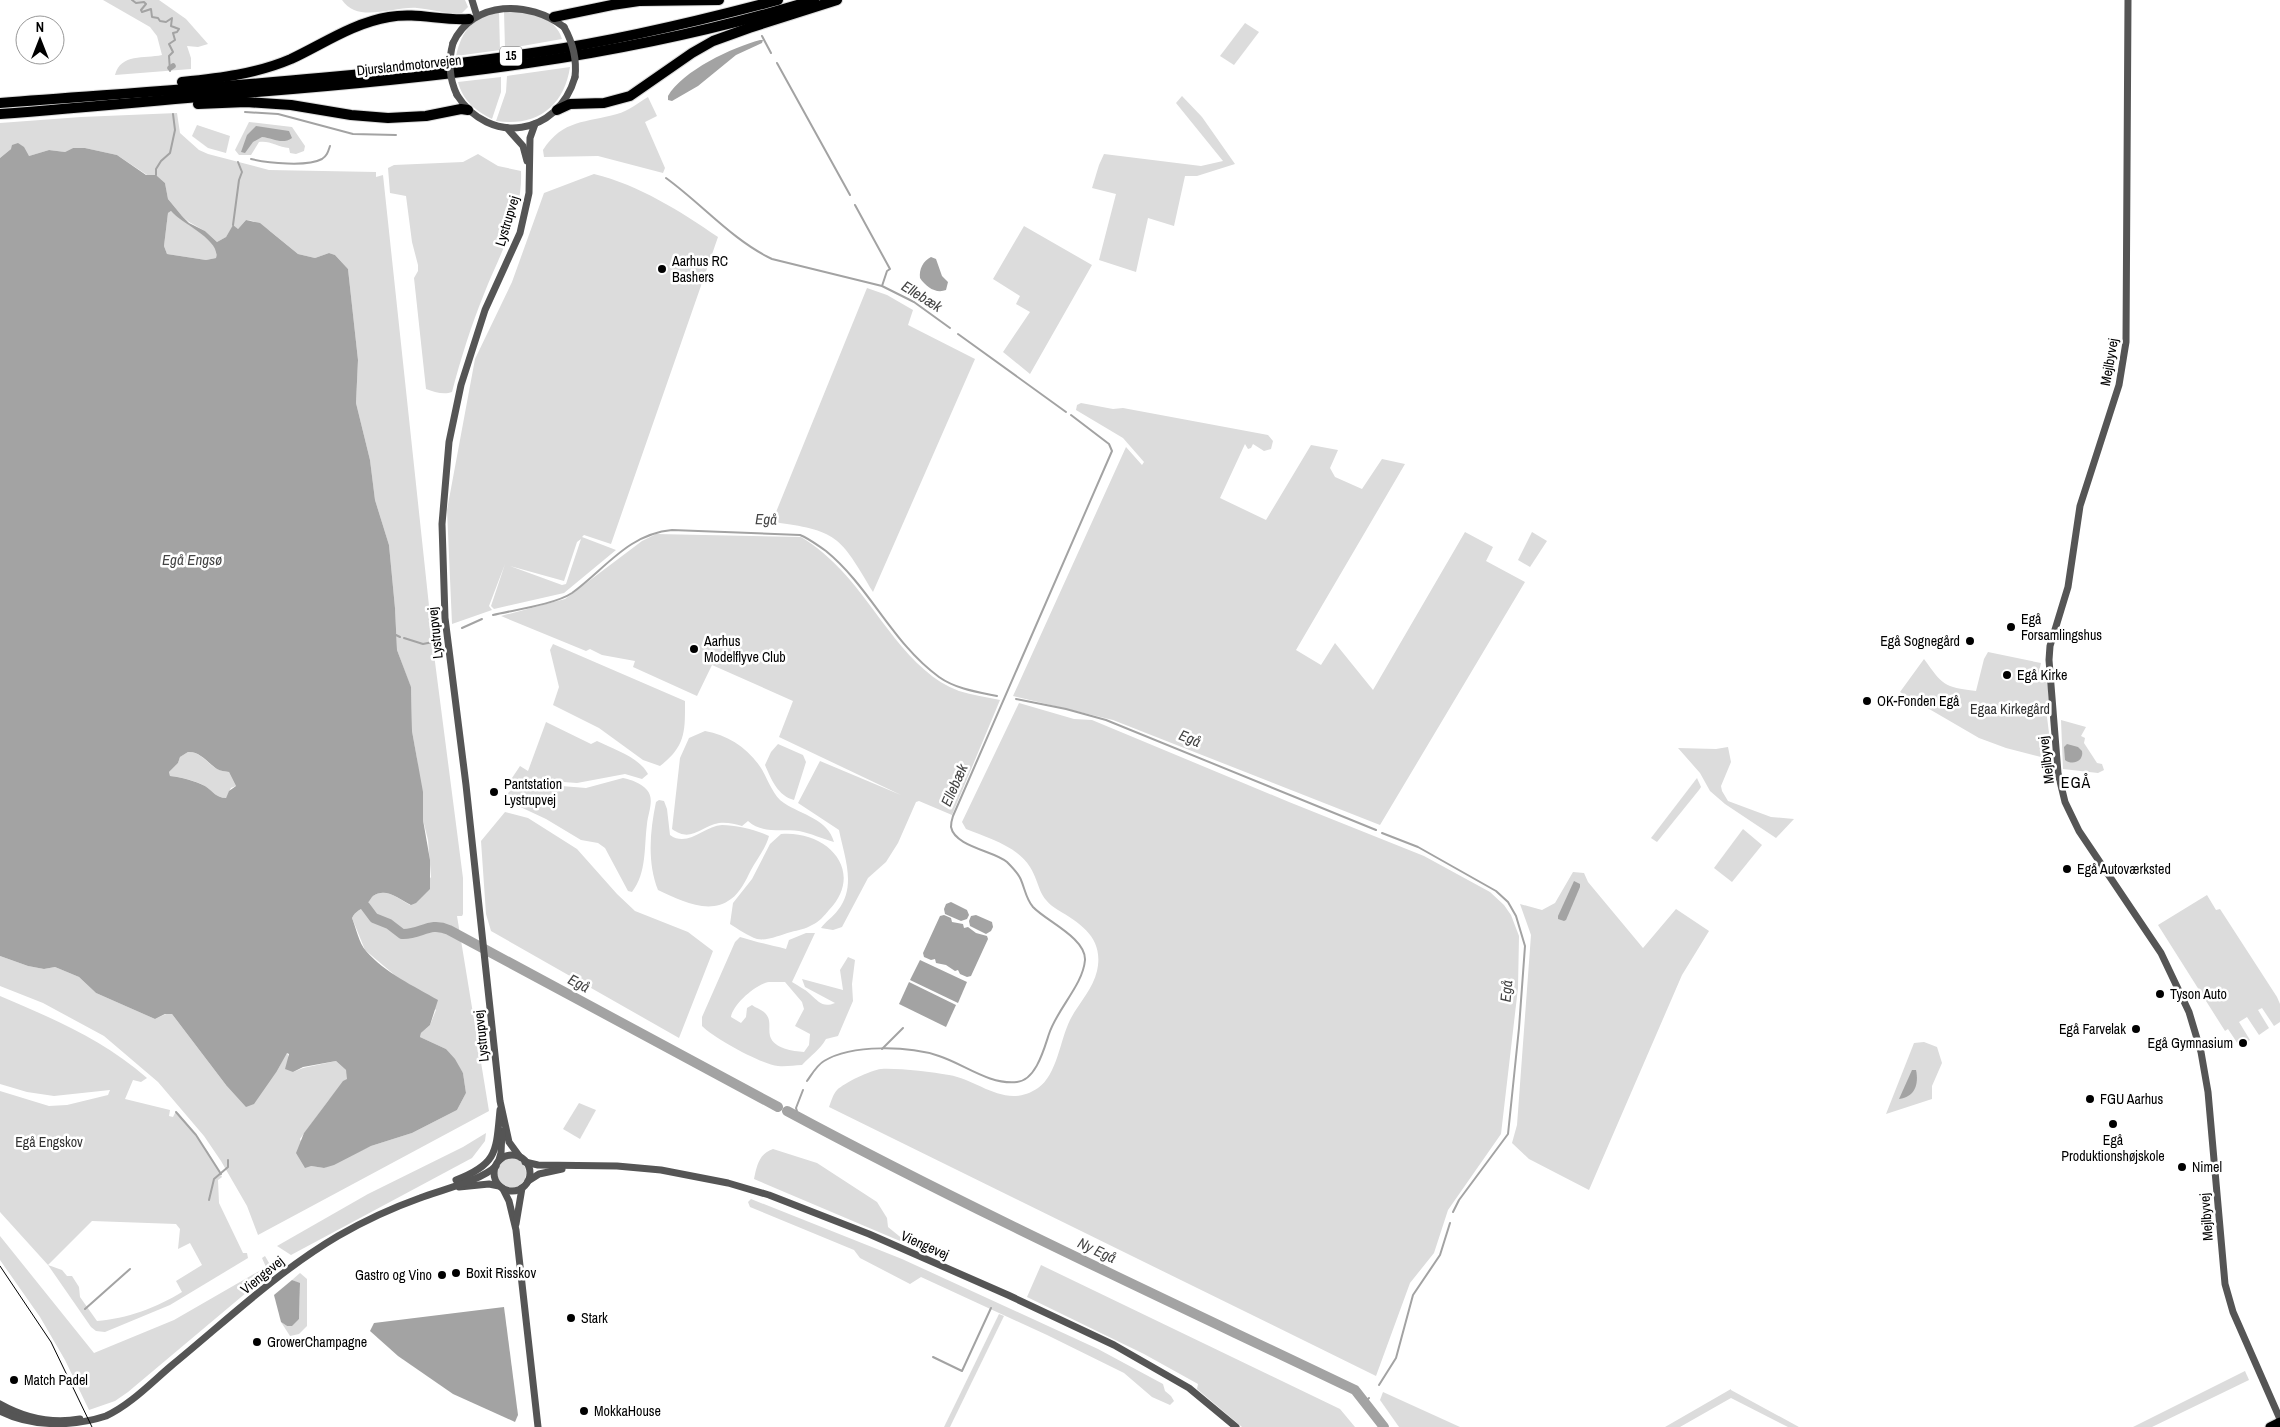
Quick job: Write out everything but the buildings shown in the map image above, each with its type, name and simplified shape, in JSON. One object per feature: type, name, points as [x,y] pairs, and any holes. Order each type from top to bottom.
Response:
[{"type":"highway","points":[[554,17],[612,4],[639,1],[718,0]]},
{"type":"highway","name":"Djurslandmotorvejen","points":[[0,102],[376,72],[522,55],[641,34],[778,0]]},
{"type":"highway","name":"Djurslandmotorvejen","points":[[0,114],[397,81],[542,62],[699,31],[814,0]]},
{"type":"highway","points":[[557,110],[570,104],[604,103],[630,96],[692,53],[713,42],[749,28],[837,0]]},
{"type":"highway","points":[[0,102],[240,75],[273,66],[355,26],[390,16],[418,15],[450,19],[473,16]]},
{"type":"highway","points":[[74,108],[246,102],[291,105],[388,118],[426,116],[462,109],[468,110]]},
{"type":"main road","points":[[2270,1427],[2280,1420]]},
{"type":"street","points":[[472,0],[473,16]]},
{"type":"street","name":"Mejlbyvej","points":[[2128,0],[2126,342],[2119,385],[2080,506],[2068,587],[2050,646],[2049,660],[2058,773],[2065,802],[2079,831],[2161,954],[2189,1012],[2201,1052],[2208,1092],[2226,1284],[2233,1312],[2280,1420]]},
{"type":"street","points":[[517,1],[537,6],[554,17],[564,27],[573,48],[575,78],[568,95],[557,110],[535,124],[507,128],[486,122],[468,110],[457,95],[450,73],[450,58],[453,43],[460,30],[473,16],[494,3],[517,1]]},
{"type":"street","name":"Lystrupvej","points":[[497,1163],[502,1146],[500,1101],[466,785],[445,618],[442,551],[443,494],[451,433],[469,356],[485,310],[520,233],[526,209],[530,174],[530,138],[535,124]]},
{"type":"street","name":"Lystrupvej","points":[[507,128],[523,146],[530,174]]},
{"type":"street","name":"Lystrupvej","points":[[500,1101],[510,1142],[523,1160]]},
{"type":"street","points":[[404,1204],[483,1166],[491,1157],[496,1146],[500,1109]]},
{"type":"street","points":[[516,1230],[519,1196],[529,1171],[523,1160],[510,1156],[497,1163],[494,1176],[509,1201],[516,1230],[538,1427]]},
{"type":"street","name":"Viengevej","points":[[523,1160],[538,1165],[617,1166],[700,1176],[750,1189],[826,1217],[1008,1295],[1114,1345],[1189,1388],[1236,1427]]},
{"type":"street","name":"Viengevej","points":[[3,1409],[40,1419],[65,1421],[84,1419],[121,1406],[302,1259],[340,1236],[404,1204],[481,1176],[497,1163]]},
{"type":"street","name":"Viengevej","points":[[525,1184],[539,1174],[575,1166]]},
{"type":"street","name":"Viengevej","points":[[437,1192],[474,1185],[491,1184],[501,1187]]},
{"type":"street","points":[[501,1187],[513,1191],[525,1184]]},
{"type":"green space","points":[[103,0],[159,0],[186,19],[208,44],[198,47],[187,46],[191,58],[191,69],[115,75],[122,63],[128,60],[162,55],[157,36],[150,27]]},
{"type":"green space","points":[[342,0],[465,0],[468,7],[462,13],[456,14],[417,8],[367,13],[349,7]]},
{"type":"green space","points":[[512,7],[542,17],[554,26],[562,39],[505,49],[504,11]]},
{"type":"green space","points":[[499,12],[500,50],[456,56],[465,32],[470,26],[482,18]]},
{"type":"green space","points":[[1245,23],[1259,32],[1234,65],[1220,56]]},
{"type":"green space","points":[[570,67],[562,93],[546,111],[524,121],[496,121],[506,92],[507,76]]},
{"type":"green space","points":[[501,77],[501,92],[492,119],[471,105],[463,95],[458,82]]},
{"type":"green space","points":[[1182,96],[1202,117],[1235,164],[1197,176],[1185,176],[1174,226],[1148,218],[1136,272],[1099,260],[1116,194],[1092,188],[1104,154],[1201,166],[1223,161],[1176,103]]},
{"type":"green space","points":[[648,97],[657,116],[645,122],[665,168],[663,173],[598,156],[544,157],[543,150],[551,140],[567,127],[621,113]]},
{"type":"green space","points":[[177,113],[180,133],[199,150],[208,154],[269,170],[376,172],[376,177],[383,175],[435,662],[463,878],[463,914],[462,916],[457,916],[489,1111],[258,1235],[247,1206],[221,1161],[204,1136],[158,1082],[104,1036],[43,1003],[0,986],[0,956],[28,966],[44,969],[55,967],[79,977],[96,993],[155,1019],[166,1014],[172,1014],[226,1085],[277,1071],[287,1052],[293,1072],[336,1061],[346,1070],[348,1074],[347,1080],[328,1101],[300,1139],[311,1166],[324,1168],[371,1146],[412,1133],[457,1110],[466,1093],[463,1073],[446,1049],[420,1037],[421,1033],[430,1025],[436,1010],[365,950],[352,918],[373,896],[378,894],[388,893],[410,905],[431,877],[428,840],[423,820],[417,759],[412,731],[411,688],[397,650],[389,545],[375,500],[370,460],[356,403],[358,360],[348,269],[335,255],[329,253],[315,258],[298,254],[270,231],[253,221],[246,220],[238,229],[233,226],[226,237],[217,242],[205,231],[182,216],[168,199],[165,183],[156,175],[147,175],[117,155],[85,148],[73,148],[65,152],[49,150],[29,156],[11,149],[0,158],[0,123]]},
{"type":"green space","points":[[249,122],[292,127],[305,146],[304,151],[296,154],[290,153],[289,148],[259,142],[251,155],[239,155],[235,150]]},
{"type":"green space","points":[[197,125],[230,136],[226,153],[208,148],[192,136]]},
{"type":"green space","points":[[478,154],[498,166],[521,171],[521,188],[509,234],[475,318],[452,392],[439,393],[426,389],[414,278],[418,271],[418,265],[412,242],[406,196],[390,193],[388,168],[394,165],[463,162]]},
{"type":"green space","points":[[594,174],[627,185],[659,200],[718,237],[611,544],[584,535],[582,537],[616,550],[564,593],[494,609],[491,606],[505,564],[489,606],[492,610],[452,624],[447,510],[475,359],[512,282],[544,193]],"holes":[[[581,539],[566,584],[562,585],[510,566],[564,581],[577,542]]]},
{"type":"green space","points":[[171,211],[212,242],[216,250],[216,258],[206,260],[167,254],[164,246],[168,213]]},
{"type":"green space","points":[[1024,226],[1092,265],[1030,374],[1003,352],[1030,312],[1016,304],[1020,296],[993,279]]},
{"type":"green space","points":[[867,288],[887,295],[913,310],[908,325],[975,359],[873,592],[844,547],[835,539],[811,528],[772,522]]},
{"type":"green space","points":[[1081,403],[1113,409],[1123,408],[1268,435],[1273,441],[1271,449],[1264,451],[1253,444],[1248,449],[1245,444],[1220,498],[1266,520],[1311,445],[1338,450],[1330,468],[1335,477],[1362,489],[1382,459],[1405,464],[1296,650],[1321,665],[1335,643],[1373,690],[1465,532],[1493,547],[1486,561],[1525,582],[1380,825],[1113,720],[1013,696],[1126,447],[1142,465],[1144,462],[1123,438],[1076,410],[1077,405]]},
{"type":"green space","points":[[1532,532],[1547,541],[1530,567],[1518,560]]},
{"type":"green space","points":[[656,534],[801,537],[833,561],[909,655],[925,670],[941,682],[959,691],[1000,700],[952,815],[919,801],[916,802],[898,843],[886,862],[868,878],[842,927],[833,930],[821,928],[838,910],[844,901],[847,891],[848,871],[839,830],[798,803],[820,761],[901,795],[779,737],[793,701],[712,665],[697,696],[633,667],[635,661],[602,655],[590,649],[586,651],[501,616],[565,599],[642,541]]},
{"type":"green space","points":[[553,644],[685,701],[685,721],[682,737],[675,752],[669,759],[660,766],[643,760],[599,728],[553,705],[559,687],[550,650]]},
{"type":"green space","name":"Egaa Kirkegård","points":[[1988,652],[2041,663],[2040,668],[2046,669],[2049,699],[2047,717],[2052,757],[2049,759],[2006,748],[1979,738],[1900,692],[1924,659],[1945,683],[1957,688],[1976,691],[1984,659]]},
{"type":"green space","points":[[1019,703],[1074,719],[1092,720],[1424,856],[1490,892],[1504,905],[1511,915],[1519,936],[1518,988],[1501,1134],[1448,1210],[1434,1253],[1410,1283],[1376,1376],[829,1107],[834,1094],[840,1087],[865,1074],[881,1069],[949,1075],[993,1092],[1015,1096],[1026,1094],[1038,1088],[1050,1075],[1070,1020],[1095,978],[1098,960],[1097,950],[1090,934],[1083,927],[1046,900],[1034,873],[1018,853],[992,839],[966,829],[962,822]]},
{"type":"green space","points":[[2061,720],[2086,727],[2081,736],[2085,738],[2084,743],[2097,763],[2102,764],[2104,770],[2098,773],[2063,769]]},
{"type":"green space","points":[[546,722],[591,744],[597,741],[625,754],[644,768],[648,774],[642,779],[625,774],[577,783],[536,780],[508,784],[520,766],[528,771]]},
{"type":"green space","points":[[705,731],[729,739],[750,754],[761,768],[780,800],[814,818],[831,834],[834,842],[799,831],[759,828],[748,821],[742,826],[719,823],[685,835],[672,829],[680,758],[689,738]]},
{"type":"green space","points":[[778,744],[803,755],[806,762],[794,800],[779,791],[765,765],[771,752]]},
{"type":"green space","points":[[1728,747],[1731,762],[1721,786],[1722,791],[1728,801],[1771,817],[1794,819],[1776,838],[1725,804],[1710,791],[1700,773],[1678,748],[1716,749]]},
{"type":"green space","points":[[188,752],[200,755],[218,770],[229,772],[236,786],[231,788],[226,798],[217,796],[198,782],[170,776],[169,772],[178,763],[180,757]]},
{"type":"green space","points":[[623,778],[642,785],[651,798],[643,868],[637,885],[632,892],[628,891],[605,848],[598,843],[581,840],[546,819],[514,804],[507,794],[516,786],[525,783],[586,788]]},
{"type":"green space","points":[[1697,778],[1701,787],[1699,790],[1657,842],[1651,838]]},
{"type":"green space","points":[[659,800],[664,801],[667,809],[670,835],[677,838],[690,838],[715,826],[722,825],[746,828],[769,836],[764,849],[742,886],[731,899],[713,906],[694,905],[658,890],[652,869],[651,835],[656,802]]},
{"type":"green space","points":[[505,812],[528,818],[577,849],[617,894],[635,911],[688,932],[713,951],[679,1038],[491,931],[486,914],[481,841]]},
{"type":"green space","points":[[1743,829],[1762,845],[1732,882],[1714,868]]},
{"type":"green space","points":[[781,834],[798,835],[813,839],[826,846],[836,856],[842,868],[844,881],[839,895],[817,922],[805,928],[774,937],[757,939],[730,924],[733,903],[752,879],[770,844]]},
{"type":"green space","points":[[1573,872],[1584,873],[1588,882],[1643,948],[1676,909],[1709,931],[1682,975],[1589,1190],[1529,1159],[1512,1143],[1517,1125],[1531,935],[1520,904],[1542,910],[1555,903]]},
{"type":"green space","points":[[2207,895],[2216,910],[2220,909],[2280,1004],[2280,1022],[2274,1026],[2262,1008],[2258,1010],[2269,1028],[2259,1035],[2247,1017],[2239,1022],[2250,1040],[2240,1047],[2228,1029],[2225,1031],[2158,925]]},
{"type":"green space","points":[[806,933],[815,933],[792,982],[819,1002],[827,1005],[835,1003],[805,987],[802,979],[843,990],[840,970],[848,957],[855,960],[852,984],[853,1001],[838,1036],[826,1039],[818,1050],[802,1065],[781,1066],[761,1061],[717,1037],[702,1026],[702,1017],[735,942],[740,937],[786,949],[789,940]],"holes":[[[769,982],[785,982],[802,1002],[804,1009],[795,1026],[810,1034],[809,1045],[804,1052],[780,1047],[775,1044],[770,1036],[767,1016],[752,1005],[747,1008],[746,1017],[741,1023],[731,1017],[740,1001],[758,986]]]},
{"type":"green space","name":"Egå Engskov","points":[[0,996],[77,1031],[113,1052],[147,1078],[141,1082],[133,1080],[125,1099],[170,1110],[169,1116],[173,1117],[175,1113],[178,1113],[208,1152],[222,1177],[218,1180],[219,1203],[243,1253],[247,1253],[248,1258],[170,1305],[105,1332],[96,1331],[91,1327],[48,1265],[0,1212],[0,1091],[49,1106],[67,1105],[108,1095],[110,1090],[54,1096],[27,1092],[0,1084]],"holes":[[[92,1221],[176,1224],[180,1229],[178,1249],[190,1243],[202,1265],[176,1281],[182,1292],[173,1297],[130,1315],[97,1321],[80,1297],[79,1287],[72,1276],[67,1276],[62,1270],[48,1265]]]},
{"type":"green space","points":[[1924,1042],[1937,1047],[1942,1063],[1932,1086],[1932,1099],[1886,1114],[1914,1043]]},
{"type":"green space","points":[[579,1103],[596,1110],[580,1139],[563,1129]]},
{"type":"green space","points":[[486,1133],[485,1141],[472,1158],[291,1255],[277,1246],[368,1194],[463,1147]]},
{"type":"green space","points":[[773,1149],[817,1163],[877,1202],[887,1218],[888,1227],[904,1240],[900,1241],[754,1179],[762,1157]]},
{"type":"green space","points":[[511,1158],[517,1159],[525,1167],[525,1179],[517,1187],[511,1188],[505,1187],[497,1179],[496,1173],[497,1167],[505,1159]]},
{"type":"green space","points":[[751,1199],[902,1259],[1098,1349],[1163,1384],[1165,1391],[1174,1401],[1170,1405],[1152,1397],[1124,1373],[921,1277],[910,1284],[860,1258],[854,1250],[750,1207],[748,1202]]},
{"type":"green space","points":[[0,1236],[94,1353],[174,1320],[266,1267],[262,1258],[265,1256],[272,1271],[128,1392],[115,1401],[89,1410],[65,1360],[40,1317],[0,1260]]},
{"type":"green space","points":[[1041,1265],[1340,1409],[1355,1427],[1242,1427],[1197,1389],[1198,1384],[1144,1354],[1027,1297]]},
{"type":"green space","points":[[300,1273],[307,1279],[307,1326],[299,1334],[290,1336],[281,1322],[287,1326],[299,1319],[300,1284],[292,1280]]},
{"type":"green space","points":[[999,1314],[1004,1316],[950,1427],[944,1427]]},
{"type":"green space","points":[[2245,1371],[2249,1380],[2152,1427],[2133,1427]]},
{"type":"green space","points":[[1731,1389],[1799,1427],[1788,1427],[1731,1398],[1680,1427],[1665,1427]]},
{"type":"green space","points":[[1383,1392],[1460,1427],[1399,1427],[1380,1400]]},
{"type":"water","points":[[763,40],[762,43],[736,55],[698,86],[672,101],[668,100],[668,96],[675,87],[696,69],[736,48]]},
{"type":"water","points":[[256,126],[289,131],[292,138],[281,141],[262,137],[253,142],[245,153],[241,152],[247,135]]},
{"type":"water","name":"Egå Engsø","points":[[18,143],[24,147],[29,156],[49,150],[65,152],[73,148],[85,148],[117,155],[146,175],[156,175],[165,183],[168,199],[182,216],[189,223],[205,231],[217,242],[226,237],[233,225],[238,229],[246,220],[260,223],[298,254],[315,258],[329,253],[335,255],[348,269],[358,360],[356,403],[370,460],[375,500],[389,545],[397,650],[411,687],[412,731],[423,792],[423,820],[430,860],[430,889],[416,903],[411,905],[388,893],[378,894],[373,896],[352,918],[361,944],[374,959],[400,978],[438,1000],[430,1025],[421,1033],[420,1037],[446,1049],[455,1059],[463,1073],[466,1093],[457,1110],[412,1133],[371,1146],[334,1165],[324,1168],[311,1166],[305,1168],[296,1153],[304,1133],[343,1081],[347,1079],[346,1070],[336,1061],[303,1067],[293,1072],[285,1069],[289,1054],[287,1053],[254,1104],[246,1107],[226,1085],[172,1014],[165,1014],[155,1019],[96,993],[79,977],[55,967],[44,969],[28,966],[0,956],[0,158],[11,149],[12,145]],"holes":[[[171,211],[213,245],[216,251],[216,258],[206,260],[167,254],[164,246],[168,213]],[[188,752],[200,755],[218,770],[229,772],[236,786],[229,791],[226,798],[217,796],[197,782],[170,776],[169,772],[178,763],[180,757]]]},
{"type":"water","points":[[931,257],[936,259],[942,276],[948,282],[946,290],[931,289],[920,278],[922,266]]},
{"type":"water","points":[[2067,744],[2078,747],[2082,751],[2080,760],[2071,763],[2065,760],[2064,747]]},
{"type":"water","points":[[1574,881],[1580,884],[1580,887],[1566,920],[1558,919],[1558,916]]},
{"type":"water","points":[[951,902],[967,910],[969,915],[967,919],[961,921],[945,914],[946,904]]},
{"type":"water","points":[[944,915],[951,918],[952,922],[963,924],[964,928],[968,927],[976,933],[987,936],[988,939],[971,976],[967,977],[960,974],[958,970],[955,971],[946,965],[936,963],[935,959],[931,960],[924,957],[923,953],[940,916]]},
{"type":"water","points":[[976,915],[992,922],[993,927],[991,931],[986,934],[970,926],[971,916]]},
{"type":"water","points":[[920,960],[967,982],[958,1003],[910,980]]},
{"type":"water","points":[[909,982],[956,1005],[946,1027],[899,1004]]},
{"type":"water","points":[[1912,1070],[1916,1070],[1917,1075],[1915,1089],[1909,1096],[1899,1099]]},
{"type":"water","points":[[292,1280],[300,1283],[299,1319],[292,1326],[287,1326],[281,1322],[274,1295]]},
{"type":"water","points":[[504,1307],[518,1415],[515,1422],[453,1394],[398,1356],[370,1331],[374,1323]]},
{"type":"waterway","points":[[132,0],[136,3],[144,2],[146,4],[141,10],[142,12],[151,9],[152,17],[158,18],[160,21],[166,22],[172,18],[171,26],[179,29],[173,33],[175,40],[169,44],[173,52],[169,56],[170,71]]},
{"type":"waterway","points":[[762,36],[771,53]]},
{"type":"waterway","name":"Ellebæk","points":[[777,63],[850,195]]},
{"type":"waterway","points":[[245,112],[278,114],[353,134],[396,135]]},
{"type":"waterway","points":[[156,175],[156,169],[161,161],[170,153],[175,130],[173,114]]},
{"type":"waterway","points":[[251,159],[277,163],[307,163],[324,158],[330,146]]},
{"type":"waterway","points":[[233,225],[239,180],[242,172],[238,162]]},
{"type":"waterway","points":[[666,178],[730,232],[772,259],[882,286]]},
{"type":"waterway","name":"Ellebæk","points":[[855,205],[890,269],[887,271],[882,286],[914,302],[950,328]]},
{"type":"waterway","name":"Ellebæk","points":[[958,334],[1066,412]]},
{"type":"waterway","name":"Ellebæk","points":[[807,1081],[821,1063],[836,1055],[881,1048],[912,1050],[939,1056],[997,1080],[1007,1082],[1024,1080],[1038,1063],[1053,1025],[1080,979],[1085,960],[1084,952],[1079,944],[1064,930],[1033,907],[1019,875],[1007,862],[967,844],[954,834],[951,827],[953,816],[1112,451],[1109,444],[1071,415]]},
{"type":"waterway","name":"Egå","points":[[493,615],[565,597],[584,584],[630,545],[656,533],[672,530],[800,535],[826,551],[842,565],[894,632],[922,663],[939,677],[960,687],[997,696]]},
{"type":"waterway","points":[[462,628],[482,619]]},
{"type":"waterway","name":"Egå","points":[[396,635],[400,637]]},
{"type":"waterway","name":"Egå","points":[[404,638],[423,644],[433,642]]},
{"type":"waterway","name":"Egå","points":[[1016,699],[1066,709],[1106,720],[1376,830]]},
{"type":"waterway","name":"Egå","points":[[1382,833],[1418,847],[1496,891],[1508,902],[1516,916],[1525,946],[1508,1134],[1459,1200],[1453,1212]]},
{"type":"waterway","name":"Egå","points":[[365,906],[374,918],[389,924],[402,934],[415,933],[436,927],[449,930],[778,1107]]},
{"type":"waterway","points":[[882,1049],[903,1028]]},
{"type":"waterway","points":[[799,1118],[796,1108],[803,1090]]},
{"type":"waterway","name":"Ny Egå","points":[[787,1111],[998,1219],[1355,1390],[1384,1427]]},
{"type":"waterway","points":[[176,1112],[196,1135],[221,1174]]},
{"type":"waterway","points":[[209,1200],[214,1179],[228,1167],[228,1160]]},
{"type":"waterway","name":"Egå","points":[[1379,1385],[1396,1358],[1413,1295],[1440,1255],[1450,1223]]},
{"type":"waterway","points":[[85,1309],[130,1269]]},
{"type":"waterway","points":[[933,1357],[962,1371],[991,1308]]},
{"type":"waterway","name":"Ny Egå","points":[[1366,1401],[1369,1398]]},
{"type":"tram line","points":[[0,1266],[51,1342],[92,1427]]},
{"type":"place","name":"Aarhus RC Bashers","points":[[662,269]]},
{"type":"place","name":"Egå Forsamlingshus","points":[[2011,627]]},
{"type":"place","name":"Egå Sognegård","points":[[1970,641]]},
{"type":"place","name":"Aarhus Modelflyve Club","points":[[694,649]]},
{"type":"place","name":"Egå Kirke","points":[[2007,675]]},
{"type":"place","name":"OK-Fonden Egå","points":[[1867,701]]},
{"type":"place","name":"Pantstation Lystrupvej","points":[[494,792]]},
{"type":"place","name":"Egå Autoværksted","points":[[2067,869]]},
{"type":"place","name":"Tyson Auto","points":[[2160,994]]},
{"type":"place","name":"Egå Farvelak","points":[[2136,1029]]},
{"type":"place","name":"Egå Gymnasium","points":[[2243,1043]]},
{"type":"place","name":"FGU Aarhus","points":[[2090,1099]]},
{"type":"place","name":"Egå Produktionshøjskole","points":[[2113,1124]]},
{"type":"place","name":"Nimel","points":[[2182,1167]]},
{"type":"place","name":"Boxit Risskov","points":[[456,1273]]},
{"type":"place","name":"Gastro og Vino","points":[[442,1275]]},
{"type":"place","name":"Stark","points":[[571,1318]]},
{"type":"place","name":"GrowerChampagne","points":[[257,1342]]},
{"type":"place","name":"Match Padel","points":[[14,1380]]},
{"type":"place","name":"MokkaHouse","points":[[584,1411]]},
{"type":"district","name":"EGÅ","points":[[2076,782]]}]
